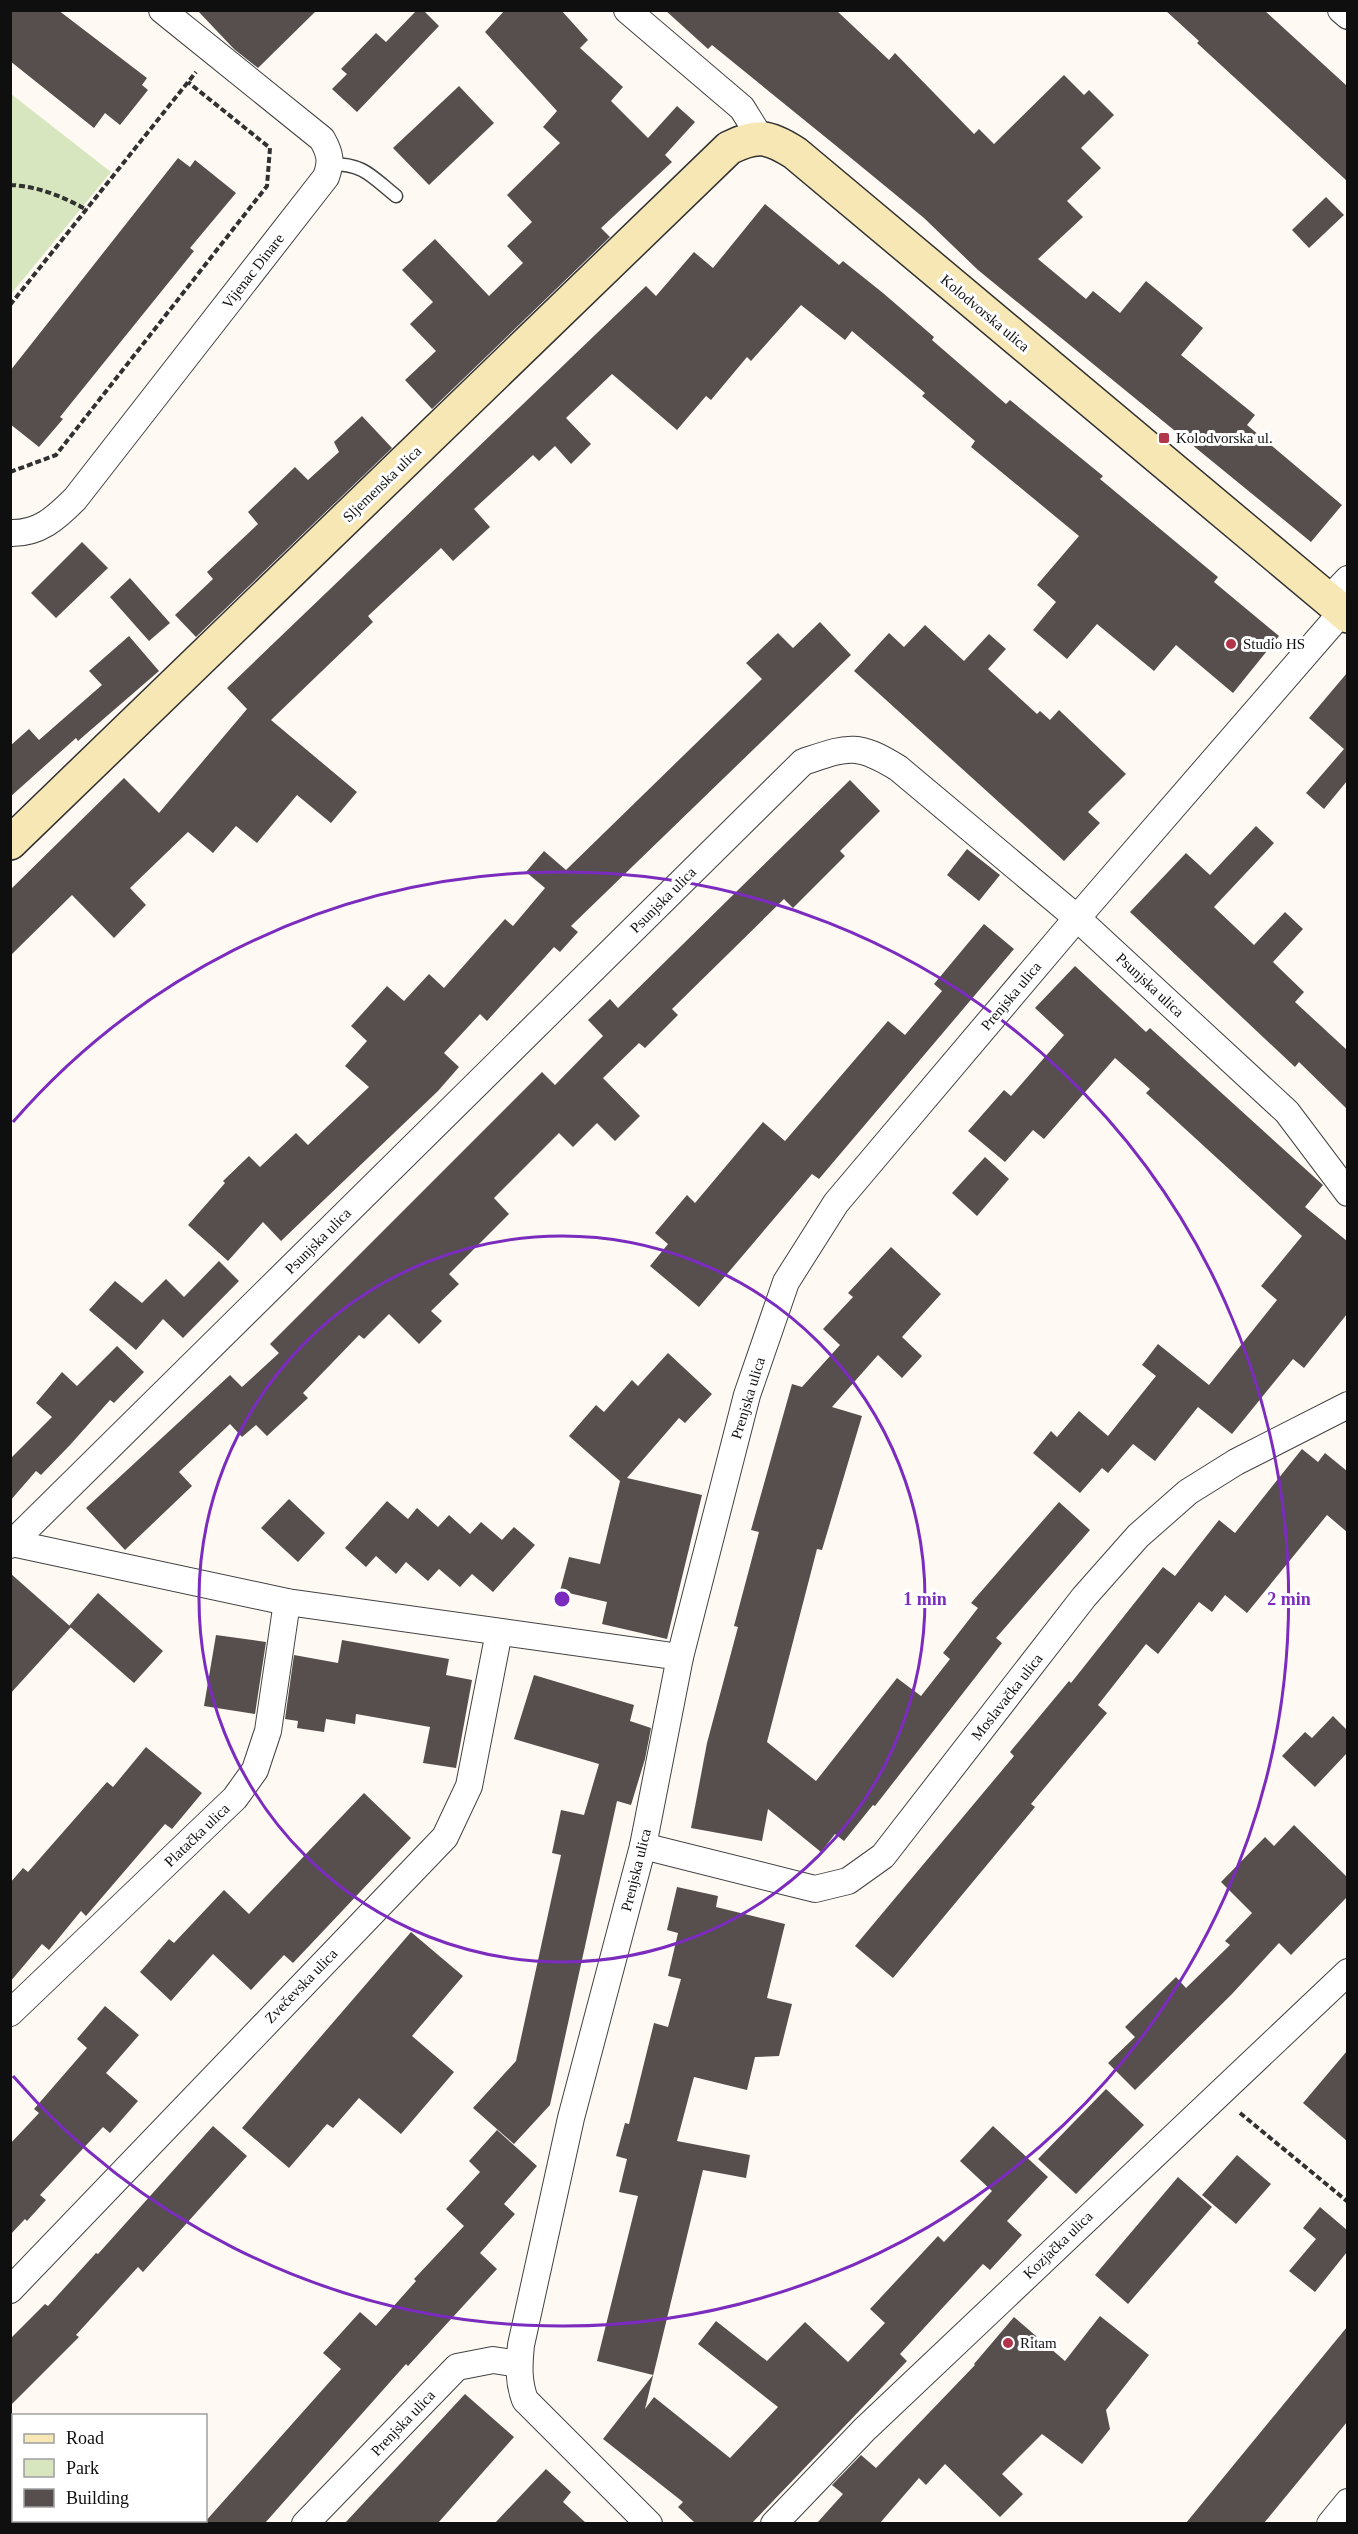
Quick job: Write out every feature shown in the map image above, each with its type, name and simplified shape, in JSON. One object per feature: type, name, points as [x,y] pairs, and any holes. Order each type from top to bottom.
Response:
[{"type":"street","points":[[162,10],[322,139],[330,152],[331,164]]},
{"type":"street","points":[[627,10],[742,108],[760,137]]},
{"type":"street","points":[[1341,10],[1347,16]]},
{"type":"street","name":"Kolodvorska ulica","points":[[760,137],[780,142],[795,153],[1341,602]]},
{"type":"street","name":"Sljemenska ulica","points":[[10,843],[729,148],[746,140],[760,137]]},
{"type":"street","name":"Vijenac Dinare","points":[[10,533],[36,531],[56,518],[75,499],[326,177],[331,164]]},
{"type":"street","name":"Prenjska ulica","points":[[649,2523],[525,2400],[519,2383],[521,2345],[571,2118],[643,1845],[680,1657],[747,1395],[786,1282],[836,1203],[1341,602]]},
{"type":"street","name":"Psunjska ulica","points":[[11,1544],[803,762],[844,748],[874,753],[898,768],[1077,918],[1287,1112],[1347,1193]]},
{"type":"street","name":"Moslavačka ulica","points":[[643,1845],[815,1889],[848,1881],[883,1856],[1084,1597],[1138,1536],[1188,1492],[1226,1468],[1347,1405]]},
{"type":"street","points":[[11,1544],[287,1602],[680,1657]]},
{"type":"street","name":"Platačka ulica","points":[[10,2013],[235,1798],[255,1770],[268,1731],[287,1602]]},
{"type":"street","name":"Zvečevska ulica","points":[[10,2290],[445,1837],[469,1786],[499,1632]]},
{"type":"street","name":"Kozjačka ulica","points":[[774,2523],[864,2430],[1347,1972]]},
{"type":"street","name":"Prenjska ulica","points":[[305,2523],[457,2367],[493,2360],[519,2364]]},
{"type":"street","points":[[1330,2523],[1347,2502]]},
{"type":"lane","points":[[331,164],[350,164],[363,169],[396,196]]},
{"type":"path","points":[[10,305],[213,50]]},
{"type":"path","points":[[10,472],[56,455],[267,186],[270,148],[188,82]]},
{"type":"path","points":[[10,185],[24,186],[66,199],[87,210]]},
{"type":"path","points":[[1217,2094],[1347,2202]]},
{"type":"green space","points":[[11,94],[111,172],[11,294]]},
{"type":"building","points":[[10,10],[58,10],[147,78],[142,85],[148,90],[120,125],[105,113],[94,128],[10,61]]},
{"type":"building","points":[[197,10],[317,10],[258,68],[234,49]]},
{"type":"building","points":[[417,10],[423,10],[439,26],[357,112],[332,89],[347,74],[341,69],[376,33],[386,42]]},
{"type":"building","points":[[505,10],[561,10],[588,40],[580,48],[623,87],[611,101],[648,138],[677,106],[695,122],[665,155],[672,162],[601,228],[610,237],[432,409],[405,380],[436,351],[410,324],[433,302],[402,270],[435,239],[489,296],[523,263],[507,246],[532,222],[507,195],[560,143],[543,127],[557,111],[485,32]]},
{"type":"building","points":[[665,10],[836,10],[889,60],[895,53],[974,134],[979,129],[994,144],[1064,75],[1084,95],[1089,90],[1114,115],[1081,148],[1101,168],[1067,201],[1083,217],[1038,259],[1086,299],[1093,291],[1120,313],[1146,281],[1203,328],[1181,355],[1255,415],[1247,425],[1342,505],[1311,542],[978,270],[924,218],[712,45],[708,49]]},
{"type":"building","points":[[1165,10],[1264,10],[1347,86],[1347,181],[1197,43],[1199,41]]},
{"type":"building","points":[[459,86],[494,123],[429,185],[393,148]]},
{"type":"building","points":[[178,158],[190,167],[195,160],[236,193],[190,248],[194,251],[60,417],[63,419],[39,447],[10,424],[10,371]]},
{"type":"building","points":[[1326,197],[1344,215],[1309,248],[1292,230]]},
{"type":"building","points":[[765,204],[839,265],[843,261],[883,293],[934,337],[932,340],[1006,404],[1010,400],[1103,476],[1100,479],[1218,577],[1214,582],[1279,636],[1233,693],[1176,645],[1154,671],[1097,624],[1067,659],[1033,630],[1056,602],[1037,585],[1079,536],[971,447],[975,441],[922,396],[925,393],[852,331],[845,340],[801,305],[751,361],[747,357],[711,400],[706,396],[677,430],[612,374],[566,418],[591,444],[571,464],[555,446],[539,461],[533,455],[474,509],[490,527],[453,561],[441,548],[368,616],[373,622],[271,720],[357,792],[331,823],[297,795],[257,843],[236,826],[213,853],[188,832],[130,888],[146,905],[114,938],[72,895],[10,956],[10,890],[124,778],[159,813],[247,709],[227,688],[646,286],[656,296],[694,252],[713,268]]},
{"type":"building","points":[[362,416],[392,448],[196,637],[175,615],[213,579],[207,572],[258,524],[248,512],[295,467],[308,480],[339,452],[334,442]]},
{"type":"building","points":[[82,542],[108,568],[56,618],[31,593]]},
{"type":"building","points":[[130,578],[170,623],[149,641],[110,597]]},
{"type":"building","points":[[820,622],[851,655],[571,926],[578,932],[560,952],[554,947],[487,1021],[480,1014],[444,1053],[459,1067],[438,1091],[281,1241],[263,1222],[228,1261],[188,1225],[225,1183],[223,1181],[249,1156],[260,1167],[296,1133],[308,1145],[369,1087],[345,1066],[367,1041],[351,1026],[387,986],[404,1001],[429,974],[444,988],[505,919],[513,926],[545,888],[526,872],[544,851],[566,870],[762,679],[746,663],[778,633],[793,648]]},
{"type":"building","points":[[925,625],[964,661],[989,634],[1006,649],[988,669],[1037,714],[1040,711],[1050,720],[1059,710],[1126,774],[1088,812],[1100,823],[1064,861],[854,671],[889,633],[904,647]]},
{"type":"building","points":[[129,636],[159,671],[78,741],[76,738],[10,797],[10,746],[29,729],[39,740],[102,685],[89,671]]},
{"type":"building","points":[[1347,673],[1347,781],[1324,809],[1306,793],[1344,749],[1309,718]]},
{"type":"building","points":[[850,780],[880,811],[840,851],[845,856],[793,908],[784,899],[672,1009],[678,1015],[645,1048],[639,1043],[603,1078],[640,1116],[615,1141],[597,1123],[573,1147],[559,1133],[494,1198],[509,1214],[449,1274],[459,1284],[431,1311],[442,1321],[419,1344],[389,1314],[364,1339],[359,1335],[303,1393],[308,1398],[267,1436],[256,1425],[242,1437],[230,1424],[179,1472],[192,1486],[125,1550],[86,1508],[230,1375],[242,1387],[279,1353],[270,1344],[542,1072],[555,1085],[603,1036],[588,1020],[610,999],[618,1008]]},
{"type":"building","points":[[1256,826],[1274,843],[1214,907],[1254,945],[1285,912],[1303,929],[1273,962],[1304,992],[1295,1002],[1347,1050],[1347,1109],[1299,1062],[1295,1067],[1130,912],[1186,853],[1210,875]]},
{"type":"building","points":[[967,849],[1000,875],[979,901],[947,875]]},
{"type":"building","points":[[984,924],[1014,949],[819,1179],[812,1174],[699,1307],[650,1266],[668,1244],[655,1233],[687,1195],[695,1203],[763,1122],[785,1141],[888,1021],[905,1035],[942,991],[934,984]]},
{"type":"building","points":[[1075,966],[1146,1032],[1150,1028],[1323,1185],[1305,1207],[1347,1241],[1347,1314],[1304,1368],[1293,1359],[1232,1434],[1198,1407],[1155,1461],[1133,1444],[1108,1473],[1102,1468],[1080,1493],[1033,1453],[1051,1431],[1057,1437],[1079,1411],[1108,1436],[1156,1376],[1142,1365],[1158,1344],[1209,1385],[1277,1300],[1261,1286],[1302,1236],[1146,1093],[1150,1089],[1115,1058],[1044,1139],[1033,1130],[1005,1162],[968,1131],[1004,1090],[1011,1096],[1064,1035],[1035,1008]]},
{"type":"building","points":[[985,1157],[1009,1179],[977,1216],[952,1193]]},
{"type":"building","points":[[891,1247],[941,1294],[902,1337],[922,1356],[902,1378],[878,1355],[832,1407],[862,1416],[822,1550],[817,1549],[767,1742],[816,1781],[897,1678],[921,1696],[950,1659],[943,1653],[978,1608],[971,1603],[1059,1502],[1090,1530],[996,1638],[1002,1643],[875,1806],[873,1805],[844,1841],[835,1834],[821,1852],[768,1809],[762,1841],[691,1828],[707,1743],[738,1627],[734,1626],[759,1532],[751,1530],[792,1384],[802,1387],[840,1345],[823,1329],[853,1297],[848,1293]]},
{"type":"building","points":[[219,1261],[239,1281],[183,1338],[163,1319],[136,1350],[89,1310],[115,1281],[142,1303],[166,1279],[184,1297]]},
{"type":"building","points":[[117,1346],[144,1372],[114,1403],[110,1400],[41,1475],[36,1471],[10,1501],[10,1459],[52,1417],[36,1403],[62,1372],[77,1386]]},
{"type":"building","points":[[668,1353],[712,1394],[685,1423],[679,1418],[627,1478],[702,1495],[667,1639],[602,1624],[607,1602],[560,1591],[569,1557],[600,1564],[620,1481],[569,1436],[596,1405],[604,1412],[632,1380],[638,1386]]},
{"type":"building","points":[[1302,1449],[1318,1462],[1325,1453],[1347,1471],[1347,1532],[1327,1515],[1247,1613],[1225,1595],[1212,1612],[1199,1602],[1158,1654],[1146,1644],[1098,1705],[1107,1713],[1031,1804],[1035,1807],[893,1978],[855,1946],[1014,1756],[1010,1752],[1069,1681],[1071,1683],[1163,1567],[1175,1576],[1219,1520],[1235,1533]]},
{"type":"building","points":[[289,1499],[325,1533],[298,1562],[261,1528]]},
{"type":"building","points":[[387,1501],[408,1519],[417,1508],[438,1527],[449,1515],[470,1534],[481,1522],[502,1540],[514,1527],[535,1545],[493,1592],[472,1574],[460,1587],[439,1569],[428,1581],[406,1562],[396,1574],[376,1556],[366,1567],[345,1548]]},
{"type":"building","points":[[10,1573],[71,1627],[10,1694]]},
{"type":"building","points":[[98,1593],[163,1651],[134,1683],[69,1626]]},
{"type":"building","points":[[216,1635],[266,1642],[255,1714],[204,1706]]},
{"type":"building","points":[[342,1640],[449,1659],[446,1675],[472,1680],[456,1768],[423,1763],[430,1727],[356,1714],[355,1724],[326,1719],[324,1732],[297,1728],[298,1721],[285,1719],[294,1655],[338,1663]]},
{"type":"building","points":[[534,1675],[634,1705],[630,1721],[651,1728],[645,1759],[631,1805],[617,1801],[550,2105],[514,2144],[473,2108],[516,2061],[561,1855],[552,1853],[561,1810],[584,1815],[599,1764],[514,1739]]},
{"type":"building","points":[[1333,1716],[1347,1730],[1347,1753],[1315,1787],[1282,1756],[1305,1732],[1312,1738]]},
{"type":"building","points":[[146,1747],[202,1793],[172,1829],[165,1824],[86,1916],[81,1911],[49,1950],[42,1944],[10,1982],[10,1883],[23,1868],[28,1872],[107,1782],[113,1787]]},
{"type":"building","points":[[364,1793],[411,1838],[293,1963],[284,1955],[251,1990],[213,1954],[171,2001],[140,1972],[169,1939],[174,1943],[224,1890],[249,1914]]},
{"type":"building","points":[[1294,1825],[1347,1877],[1347,1897],[1291,1955],[1279,1943],[1232,1994],[1135,2090],[1108,2063],[1135,2037],[1125,2027],[1176,1977],[1186,1988],[1230,1945],[1225,1941],[1252,1913],[1221,1882],[1265,1837],[1274,1846]]},
{"type":"building","points":[[677,1887],[718,1896],[716,1907],[785,1924],[767,1998],[792,2004],[779,2056],[755,2057],[747,2090],[694,2077],[677,2141],[750,2155],[746,2178],[703,2170],[645,2409],[654,2397],[730,2458],[778,2407],[698,2344],[716,2321],[767,2361],[805,2322],[848,2362],[885,2323],[870,2309],[938,2236],[944,2242],[992,2191],[960,2161],[993,2126],[1048,2177],[1007,2221],[1022,2235],[990,2270],[983,2264],[900,2354],[907,2361],[752,2523],[695,2523],[678,2507],[683,2502],[603,2439],[653,2375],[597,2361],[638,2196],[619,2192],[627,2159],[616,2156],[625,2123],[629,2124],[654,2023],[668,2027],[681,1979],[668,1976],[678,1933],[667,1930]]},
{"type":"building","points":[[411,1932],[463,1976],[412,2036],[454,2072],[401,2134],[359,2098],[333,2128],[327,2124],[289,2168],[242,2128]]},
{"type":"building","points":[[105,2006],[139,2035],[106,2073],[138,2101],[110,2133],[103,2127],[40,2195],[46,2200],[27,2221],[25,2219],[10,2235],[10,2144],[39,2113],[34,2109],[87,2048],[77,2039]]},
{"type":"building","points":[[1347,2051],[1347,2141],[1303,2103]]},
{"type":"building","points":[[1106,2089],[1144,2125],[1076,2194],[1038,2159]]},
{"type":"building","points":[[213,2126],[247,2156],[143,2272],[138,2267],[76,2335],[79,2337],[10,2406],[10,2339],[45,2304],[48,2306],[96,2253],[98,2254]]},
{"type":"building","points":[[497,2130],[537,2166],[504,2204],[515,2214],[480,2253],[497,2269],[408,2366],[406,2364],[265,2523],[204,2523],[341,2369],[323,2353],[360,2312],[376,2326],[416,2281],[414,2279],[464,2226],[446,2209],[480,2172],[469,2161]]},
{"type":"building","points":[[1237,2155],[1271,2184],[1236,2224],[1202,2195]]},
{"type":"building","points":[[1178,2177],[1212,2207],[1128,2304],[1095,2275]]},
{"type":"building","points":[[1320,2207],[1347,2230],[1347,2252],[1315,2292],[1289,2271],[1316,2239],[1303,2228]]},
{"type":"building","points":[[1100,2316],[1149,2355],[1106,2410],[1110,2429],[1082,2464],[1042,2434],[1002,2474],[1023,2494],[1000,2517],[945,2464],[926,2485],[919,2478],[880,2523],[817,2523],[843,2494],[832,2485],[861,2455],[876,2468],[975,2365],[1014,2317],[1065,2361]]},
{"type":"building","points":[[1347,2327],[1347,2422],[1264,2523],[1186,2523]]},
{"type":"building","points":[[465,2394],[514,2437],[438,2523],[345,2523]]},
{"type":"building","points":[[546,2469],[571,2492],[563,2502],[586,2523],[495,2523]]},
{"type":"place","name":"Kolodvorska ul.","points":[[1164,438]]},
{"type":"place","name":"Studio HS","points":[[1231,644]]},
{"type":"place","name":"Ritam","points":[[1008,2343]]}]
